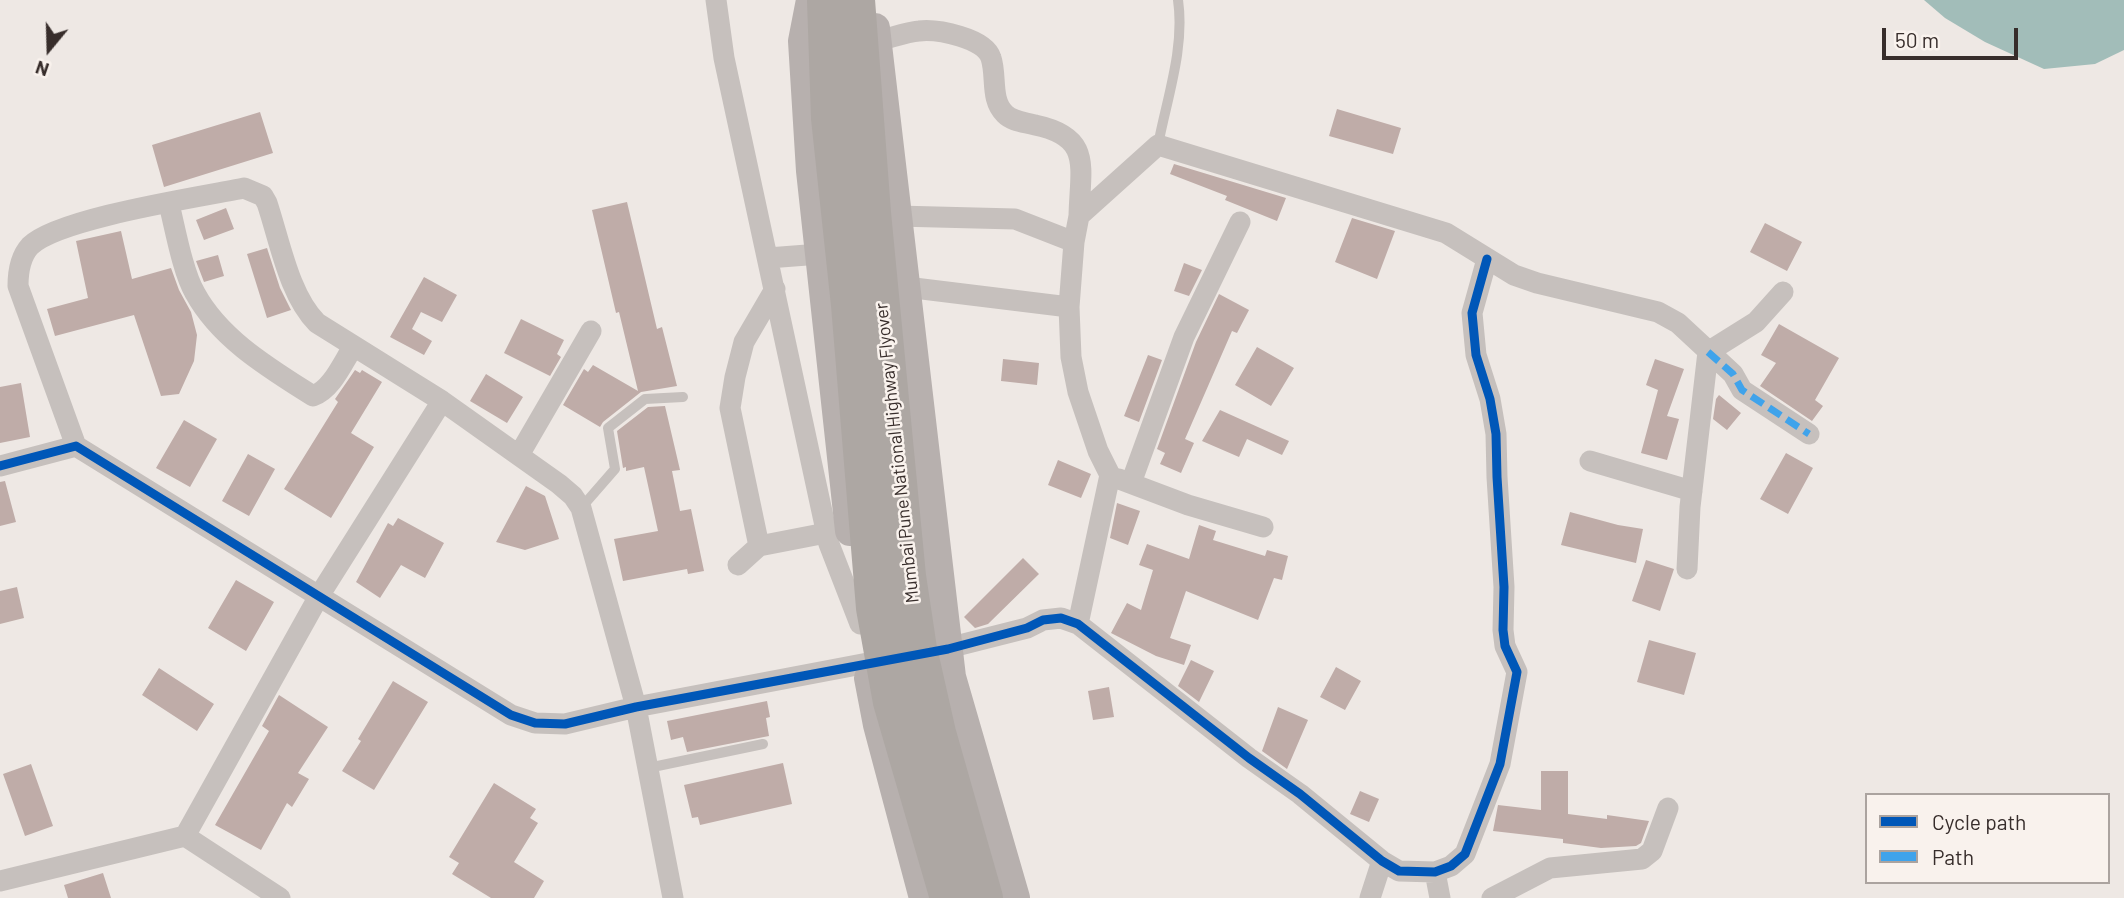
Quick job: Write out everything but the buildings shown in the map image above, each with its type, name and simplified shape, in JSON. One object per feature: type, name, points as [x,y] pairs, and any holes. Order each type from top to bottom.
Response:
[{"type":"highway","name":"Mumbai Pune National Highway Flyover","points":[[826,0],[830,118],[850,304],[876,608],[892,702],[948,898]]},
{"type":"highway","name":"Mumbai Pune National Highway Flyover","points":[[856,0],[872,213],[907,576],[919,649],[937,733],[1011,896]]},
{"type":"main road","points":[[811,0],[803,41],[811,171],[860,624],[878,725],[924,898]]},
{"type":"main road","points":[[870,0],[951,677],[1011,896]]},
{"type":"street","points":[[716,0],[724,58],[827,533],[860,624]]},
{"type":"street","points":[[877,41],[920,31],[951,34],[984,47],[991,57],[996,98],[1003,112],[1012,119],[1054,129],[1074,142],[1080,158],[1079,216],[1074,242],[1069,307],[1072,357],[1078,392],[1098,451],[1110,475],[1078,624]]},
{"type":"street","points":[[1079,216],[1158,145],[1446,233],[1514,275],[1537,283],[1658,312],[1678,323],[1733,374],[1742,390],[1810,434]]},
{"type":"street","points":[[673,898],[636,707],[581,509],[573,496],[442,401],[334,335],[307,313],[297,296],[267,203],[263,197],[244,188],[75,223],[30,246],[21,259],[18,286],[76,446],[511,715],[534,723],[565,724],[636,707],[866,662],[948,649],[1027,628],[1043,620],[1061,618],[1078,624],[1249,758],[1300,794],[1382,861],[1399,871],[1435,872],[1451,866],[1465,854],[1500,764],[1517,673],[1505,646],[1503,630],[1504,587],[1496,434],[1490,398],[1476,355],[1472,313],[1487,259]]},
{"type":"street","points":[[169,204],[193,291],[212,318],[236,343],[313,396],[322,393],[353,347]]},
{"type":"street","points":[[897,216],[1015,219],[1074,242]]},
{"type":"street","points":[[1131,484],[1184,337],[1240,222]]},
{"type":"street","points":[[768,258],[820,254]]},
{"type":"street","points":[[906,286],[1069,307]]},
{"type":"street","points":[[760,546],[730,408],[744,342],[775,289]]},
{"type":"street","points":[[1708,352],[1756,322],[1783,292]]},
{"type":"street","points":[[519,456],[591,331]]},
{"type":"street","points":[[1687,569],[1692,491],[1708,352]]},
{"type":"street","points":[[185,836],[319,596],[442,401]]},
{"type":"street","points":[[0,466],[76,446]]},
{"type":"street","points":[[1590,461],[1692,491]]},
{"type":"street","points":[[1110,475],[1188,505],[1263,527]]},
{"type":"street","points":[[737,565],[760,546],[827,533]]},
{"type":"street","points":[[1492,898],[1550,869],[1642,859],[1652,851],[1668,808]]},
{"type":"street","points":[[0,881],[185,836],[280,898]]},
{"type":"street","points":[[1370,898],[1382,861]]},
{"type":"street","points":[[1435,872],[1440,898]]},
{"type":"street","points":[[0,891],[2,898]]},
{"type":"lane","points":[[1158,145],[1182,24],[1178,0]]},
{"type":"lane","points":[[581,509],[615,469],[608,428],[645,399],[683,397]]},
{"type":"lane","points":[[648,768],[763,744]]},
{"type":"water","points":[[1924,0],[2124,0],[2124,50],[2095,64],[2044,69],[1985,42],[1945,18]]},
{"type":"marked path","points":[[1708,352],[1733,374],[1742,390],[1809,434]]},
{"type":"cycle path","points":[[0,466],[76,446],[511,715],[535,723],[565,724],[636,707],[948,649],[1027,628],[1043,620],[1061,618],[1078,624],[1249,758],[1300,794],[1382,861],[1399,871],[1435,872],[1451,866],[1465,854],[1500,764],[1517,672],[1505,646],[1503,630],[1504,587],[1496,434],[1490,399],[1476,355],[1472,313],[1487,259]]}]
